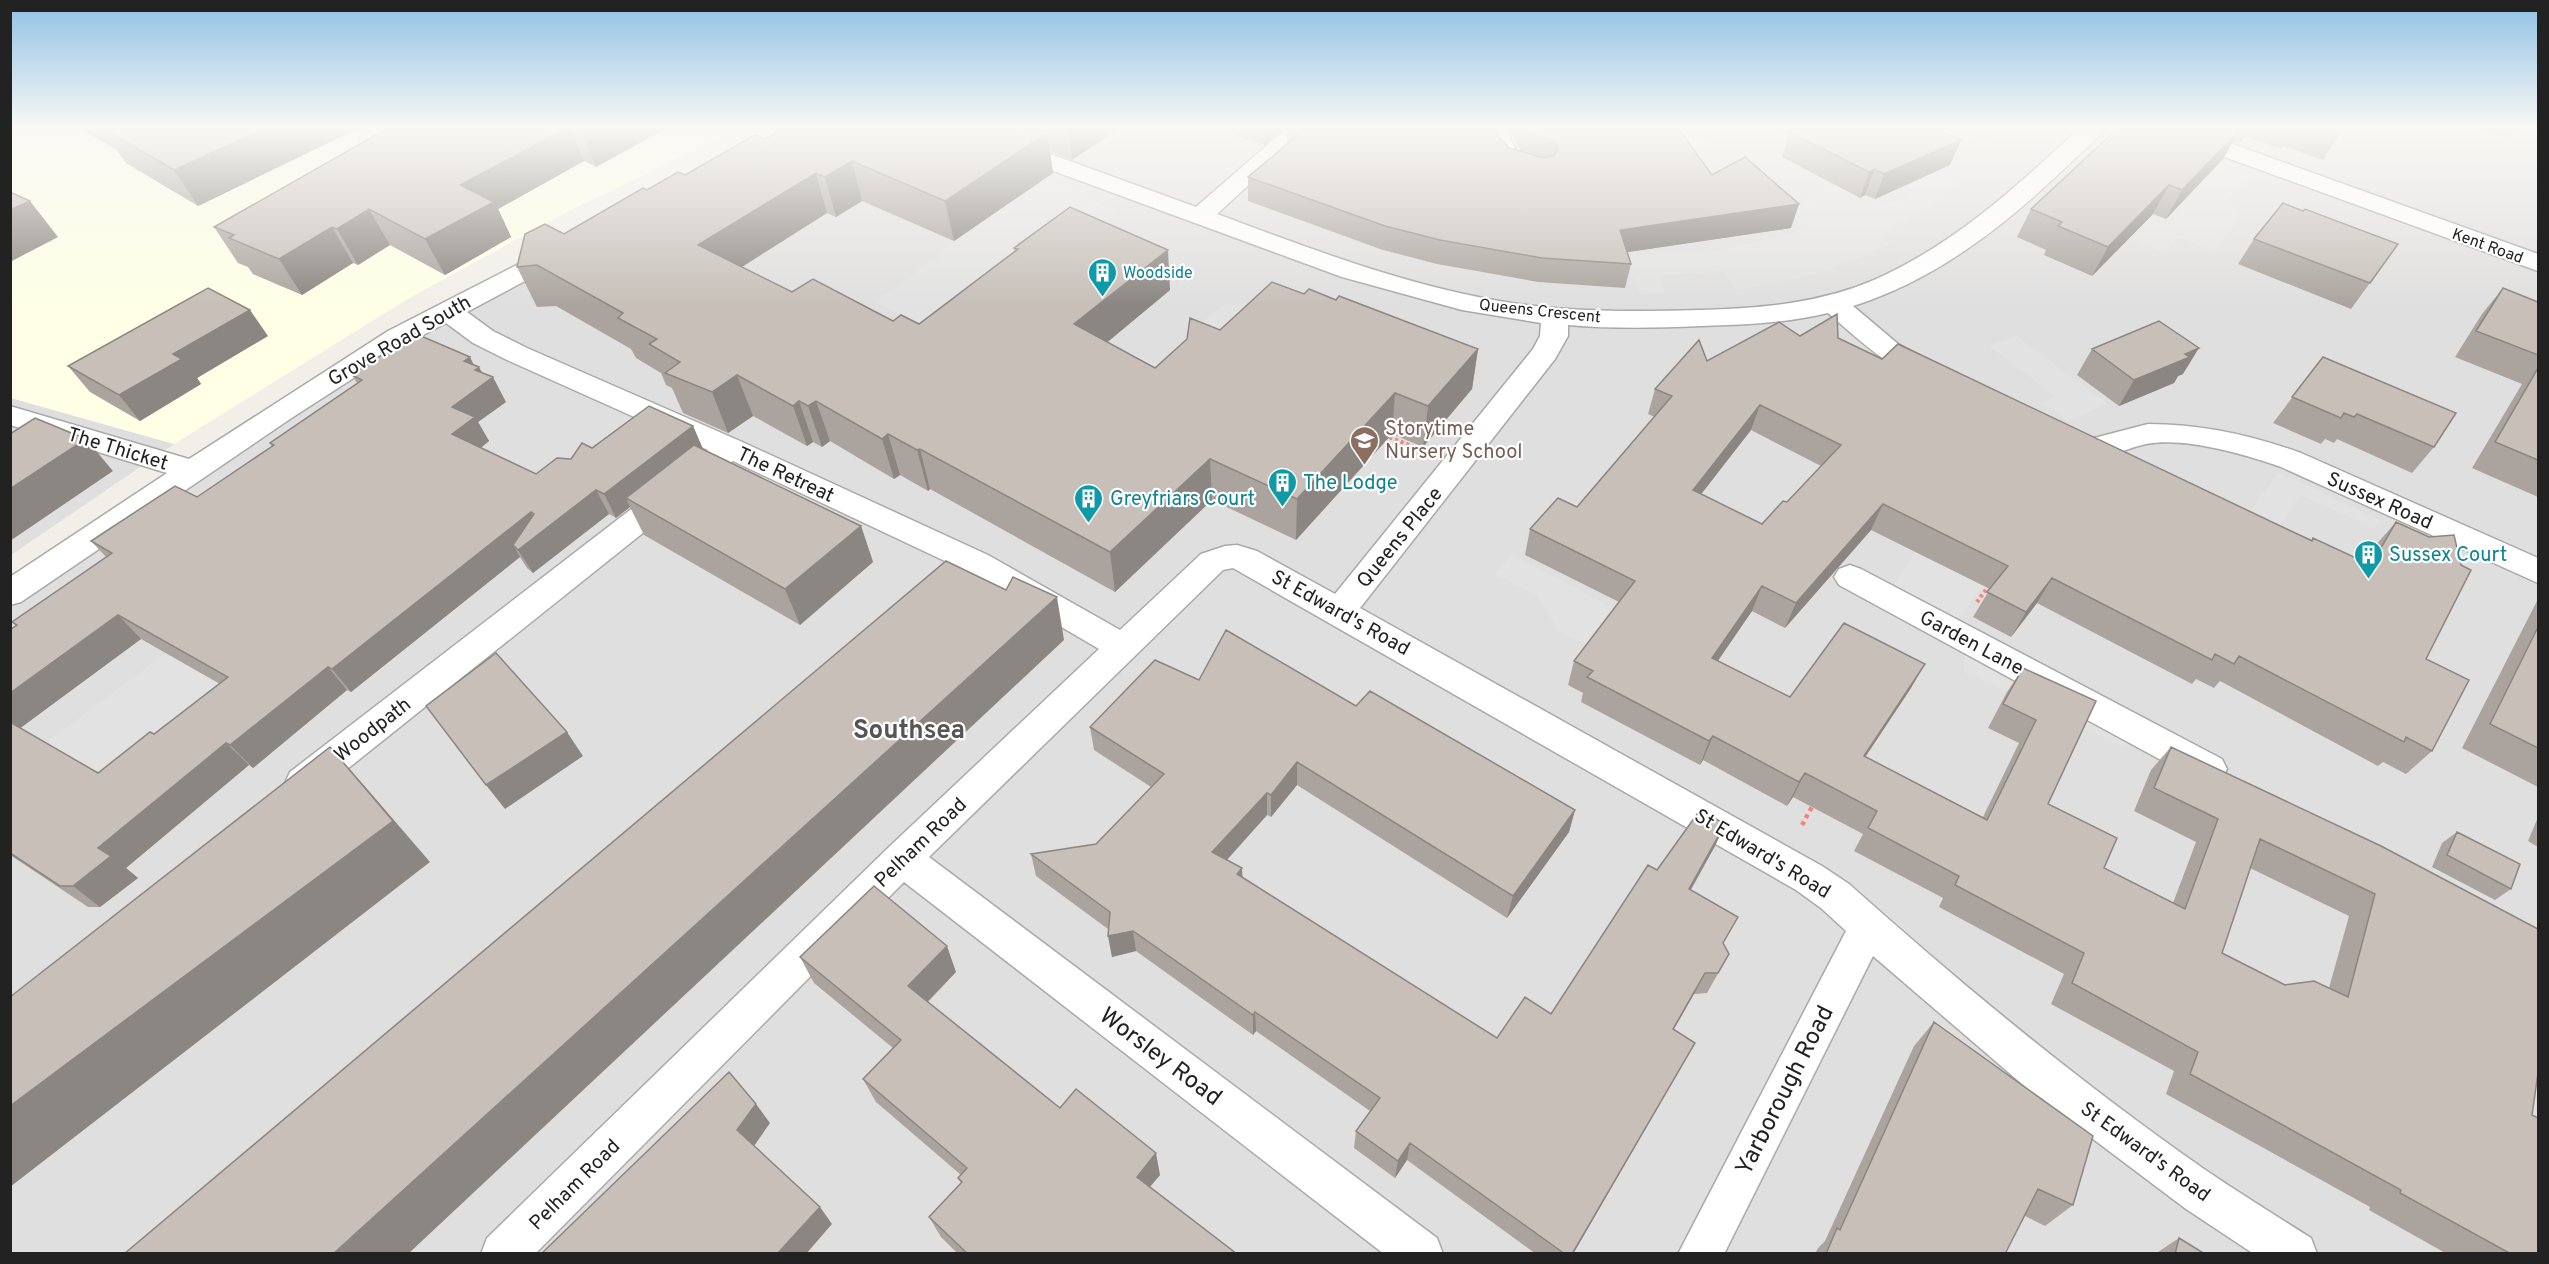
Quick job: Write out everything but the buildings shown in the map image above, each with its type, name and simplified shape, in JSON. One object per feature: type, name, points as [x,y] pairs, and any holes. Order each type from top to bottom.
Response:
[{"type":"street","name":"Queens Crescent","points":[[1118,187],[1350,272],[1398,286],[1491,307],[1555,315],[1647,320],[1738,317],[1833,303],[1890,281],[1934,260],[2005,211],[2030,187]]},
{"type":"street","points":[[1199,217],[1233,187]]},
{"type":"street","name":"Kent Road","points":[[2329,187],[2538,263]]},
{"type":"street","name":"Grove Road South","points":[[10,593],[345,369],[447,310],[585,240]]},
{"type":"street","points":[[1833,303],[1887,350],[1949,382]]},
{"type":"street","name":"The Retreat","points":[[447,310],[483,337],[517,354],[730,448],[977,564],[1123,647]]},
{"type":"street","name":"Queens Place","points":[[1340,611],[1550,345],[1554,336],[1555,315]]},
{"type":"street","name":"The Thicket","points":[[10,415],[191,470]]},
{"type":"street","name":"Sussex Road","points":[[2044,429],[2087,448],[2148,434],[2214,438],[2254,447],[2291,460],[2538,571]]},
{"type":"street","name":"Woodpath","points":[[275,806],[730,448]]},
{"type":"street","name":"Pelham Road","points":[[503,1254],[902,859],[1212,561],[1224,556],[1246,559]]},
{"type":"street","name":"St Edward's Road","points":[[1246,559],[1781,860],[1835,896],[1985,1028],[2086,1107],[2188,1184],[2295,1254]]},
{"type":"street","name":"Garden Lane","points":[[1850,577],[2236,784]]},
{"type":"street","name":"Worsley Road","points":[[902,859],[1421,1254]]},
{"type":"street","name":"Yarborough Road","points":[[1700,1254],[1868,927]]},
{"type":"path","points":[[1376,432],[1456,465]]},
{"type":"path","points":[[1954,632],[1995,577]]},
{"type":"path","points":[[1781,860],[1820,794]]},
{"type":"shaded area","points":[[10,187],[619,187],[569,211],[406,300],[174,444],[11,398]]},
{"type":"shaded area","points":[[709,187],[2538,187],[2538,1253],[11,1253],[10,607],[124,526],[382,354],[465,307]]},
{"type":"shaded area","points":[[1059,187],[1116,210],[1017,286],[1124,359],[1131,353],[1198,381],[1018,369],[874,302],[942,254],[939,252],[1031,188]]},
{"type":"shaded area","points":[[1835,187],[1860,197],[1865,195],[1885,204],[1890,201],[1894,203],[1910,195],[1906,192],[1911,188],[1908,187],[1956,187],[1880,237],[1891,245],[1801,278],[1737,290],[1723,271],[1660,276],[1664,293],[1640,294],[1625,255],[1701,253],[1784,236],[1808,227],[1787,213]]},
{"type":"shaded area","points":[[2133,187],[2240,187],[2225,203],[2234,206],[2234,212],[2241,219],[2213,251],[2178,238],[2163,253],[2104,229]]},
{"type":"shaded area","points":[[1245,302],[1250,309],[1222,371],[1172,350],[1220,306]]},
{"type":"shaded area","points":[[2017,336],[2108,404],[2067,421],[2043,403],[2056,397],[1989,346]]},
{"type":"shaded area","points":[[11,398],[174,444],[11,555]]},
{"type":"shaded area","points":[[2278,472],[2379,519],[2374,528],[2300,495],[2259,557],[2239,527]]},
{"type":"shaded area","points":[[1915,552],[1983,586],[1950,630],[1887,597]]},
{"type":"shaded area","points":[[1512,555],[1623,613],[1595,649],[1558,631],[1544,605],[1533,594],[1495,574]]},
{"type":"shaded area","points":[[1964,638],[2132,728],[2124,747],[1964,672]]},
{"type":"shaded area","points":[[166,653],[221,684],[152,738],[87,782],[40,747]]},
{"type":"place","name":"Woodside","points":[[1102,298]]},
{"type":"place","name":"Storytime Nursery School","points":[[1364,466]]},
{"type":"place","name":"The Lodge","points":[[1282,508]]},
{"type":"place","name":"Greyfriars Court","points":[[1089,524]]},
{"type":"place","name":"Sussex Court","points":[[2368,580]]},
{"type":"district","name":"Southsea","points":[[909,729]]}]
